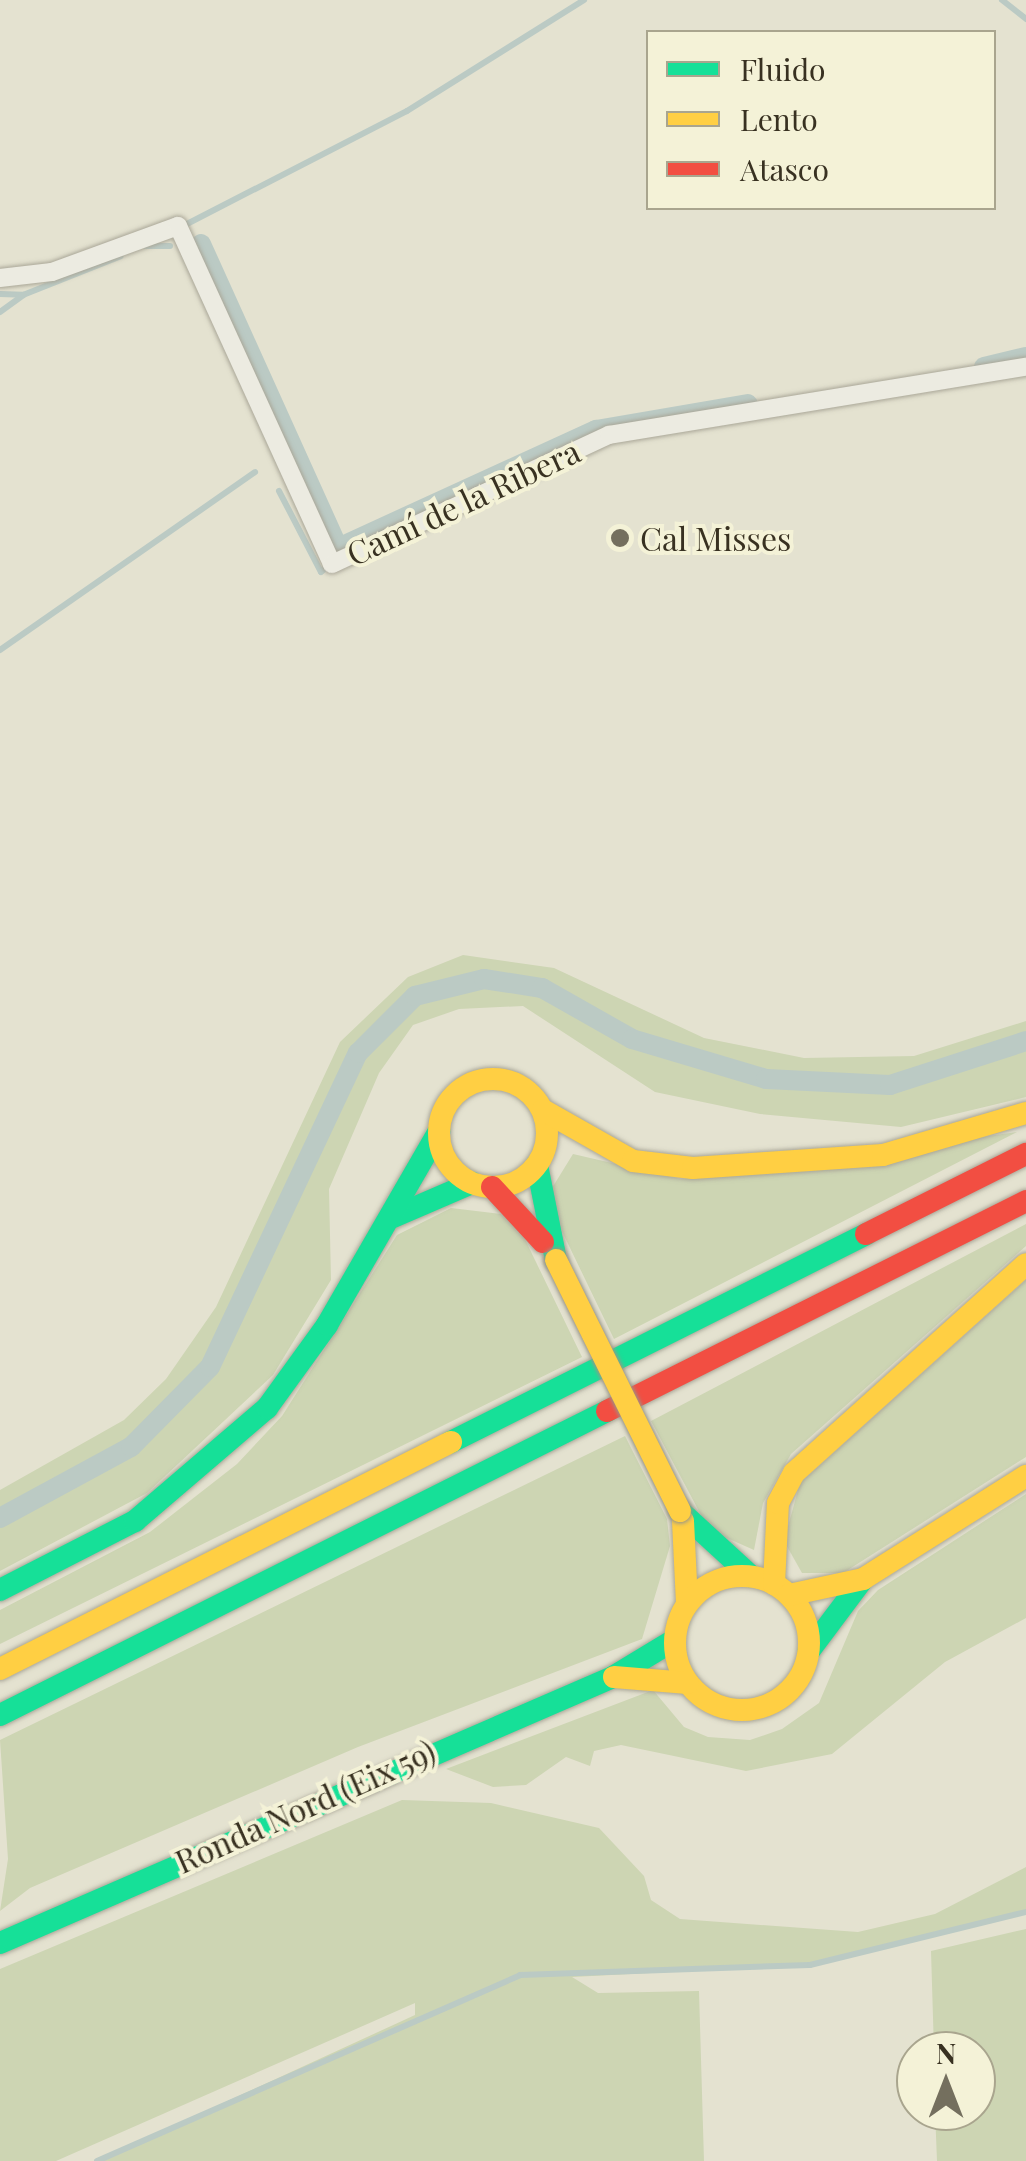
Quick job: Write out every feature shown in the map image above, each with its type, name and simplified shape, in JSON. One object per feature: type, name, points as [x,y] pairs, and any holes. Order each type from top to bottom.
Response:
[{"type":"main road","points":[[0,1590],[135,1521],[235,1440],[298,1366],[389,1220],[439,1131],[451,1099],[480,1080],[513,1082],[542,1110],[633,1161],[693,1168],[883,1154],[1026,1113]]},
{"type":"main road","points":[[542,1110],[548,1138],[537,1165],[556,1260],[680,1511],[705,1543],[771,1585],[808,1650]]},
{"type":"main road","points":[[439,1131],[447,1162],[482,1185],[556,1260]]},
{"type":"main road","points":[[0,1669],[835,1258],[1026,1154]]},
{"type":"main road","points":[[389,1220],[537,1165]]},
{"type":"main road","points":[[0,1715],[1026,1201]]},
{"type":"main road","points":[[771,1585],[778,1503],[794,1473],[1026,1264]]},
{"type":"main road","points":[[612,1678],[688,1683],[718,1706],[756,1708],[789,1690],[808,1650],[863,1580],[1026,1476]]},
{"type":"main road","points":[[680,1511],[687,1603],[674,1640],[688,1683]]},
{"type":"main road","points":[[687,1603],[716,1581],[771,1585],[863,1580]]},
{"type":"main road","name":"Ronda Nord (Eix 59)","points":[[0,1943],[612,1678],[674,1640]]},
{"type":"street","name":"Camí de la Ribera","points":[[0,278],[52,272],[178,226],[332,564],[610,435],[1026,367]]},
{"type":"green space","points":[[463,955],[554,968],[704,1038],[804,1058],[914,1056],[1026,1021],[1026,1097],[901,1127],[760,1114],[655,1092],[523,1006],[459,1009],[413,1025],[379,1073],[329,1189],[331,1280],[273,1375],[147,1493],[0,1571],[0,1490],[124,1420],[166,1379],[216,1307],[340,1042],[408,977]]},
{"type":"green space","points":[[1017,1132],[614,1339],[558,1223],[552,1188],[573,1154],[681,1179]]},
{"type":"green space","points":[[451,1208],[501,1214],[519,1227],[582,1357],[0,1644],[0,1610],[150,1532],[237,1464],[282,1416],[397,1235]]},
{"type":"green space","points":[[1026,1224],[1026,1246],[791,1454],[763,1503],[754,1550],[709,1530],[651,1421]]},
{"type":"green space","points":[[1026,1280],[1026,1457],[843,1573],[802,1573],[784,1541],[800,1483]]},
{"type":"green space","points":[[625,1436],[667,1519],[670,1546],[642,1639],[358,1747],[30,1888],[0,1911],[8,1859],[0,1740]]},
{"type":"green space","points":[[1026,1494],[1026,1618],[945,1662],[832,1754],[746,1771],[621,1745],[594,1751],[590,1766],[566,1757],[526,1785],[493,1787],[446,1769],[653,1690],[684,1727],[708,1737],[750,1740],[782,1729],[819,1703],[858,1611],[878,1590]]},
{"type":"green space","points":[[402,1800],[491,1803],[599,1828],[644,1876],[651,1900],[680,1919],[858,1932],[935,1914],[1026,1867],[1026,1912],[810,1965],[572,1977],[598,1993],[699,1991],[704,2161],[97,2161],[415,2015],[415,2003],[56,2161],[0,2161],[0,1969]]},
{"type":"green space","points":[[1026,1929],[1026,2161],[937,2161],[936,2131],[996,2131],[996,2031],[933,2031],[931,1951]]},
{"type":"waterway","points":[[183,226],[407,111],[584,0]]},
{"type":"waterway","points":[[1002,0],[1026,19]]},
{"type":"waterway","points":[[201,244],[338,548],[596,430],[748,404]]},
{"type":"waterway","points":[[146,246],[170,246]]},
{"type":"waterway","points":[[0,294],[23,295],[121,256]]},
{"type":"waterway","points":[[0,312],[23,295]]},
{"type":"waterway","points":[[984,367],[1026,357]]},
{"type":"waterway","points":[[0,650],[255,472]]},
{"type":"waterway","points":[[279,491],[321,572],[331,563]]},
{"type":"waterway","points":[[0,1518],[131,1447],[210,1367],[358,1053],[415,996],[484,979],[542,988],[632,1039],[766,1079],[890,1085],[1026,1041]]},
{"type":"waterway","points":[[97,2161],[520,1975],[810,1965],[1026,1912]]},
{"type":"traffic: fast","points":[[0,1590],[135,1521],[267,1408],[327,1325],[439,1131]]},
{"type":"traffic: fast","points":[[537,1165],[556,1260]]},
{"type":"traffic: fast","points":[[393,1217],[472,1183]]},
{"type":"traffic: fast","points":[[451,1442],[866,1234]]},
{"type":"traffic: fast","points":[[0,1715],[607,1411]]},
{"type":"traffic: fast","points":[[680,1511],[751,1576]]},
{"type":"traffic: fast","points":[[809,1651],[860,1583]]},
{"type":"traffic: fast","points":[[0,1943],[613,1677],[674,1640]]},
{"type":"traffic: slow","points":[[493,1079],[514,1083],[531,1095],[543,1112],[547,1133],[543,1154],[531,1171],[514,1183],[493,1187],[472,1183],[455,1171],[443,1154],[439,1133],[443,1112],[455,1095],[472,1083],[493,1079]]},
{"type":"traffic: slow","points":[[543,1110],[633,1161],[693,1168],[883,1155],[1026,1113]]},
{"type":"traffic: slow","points":[[556,1260],[680,1511]]},
{"type":"traffic: slow","points":[[774,1584],[778,1503],[794,1473],[1026,1264]]},
{"type":"traffic: slow","points":[[0,1669],[451,1442]]},
{"type":"traffic: slow","points":[[789,1595],[863,1579],[1026,1476]]},
{"type":"traffic: slow","points":[[683,1521],[687,1603]]},
{"type":"traffic: slow","points":[[742,1576],[768,1581],[790,1595],[804,1617],[809,1643],[804,1669],[790,1691],[768,1705],[742,1710],[716,1705],[694,1691],[680,1669],[675,1643],[680,1617],[694,1595],[716,1581],[742,1576]]},
{"type":"traffic: slow","points":[[614,1677],[688,1683]]},
{"type":"traffic: jam","points":[[866,1234],[1026,1154]]},
{"type":"traffic: jam","points":[[492,1187],[543,1242]]},
{"type":"traffic: jam","points":[[607,1411],[1026,1201]]},
{"type":"place","name":"Cal Misses","points":[[620,538]]}]
